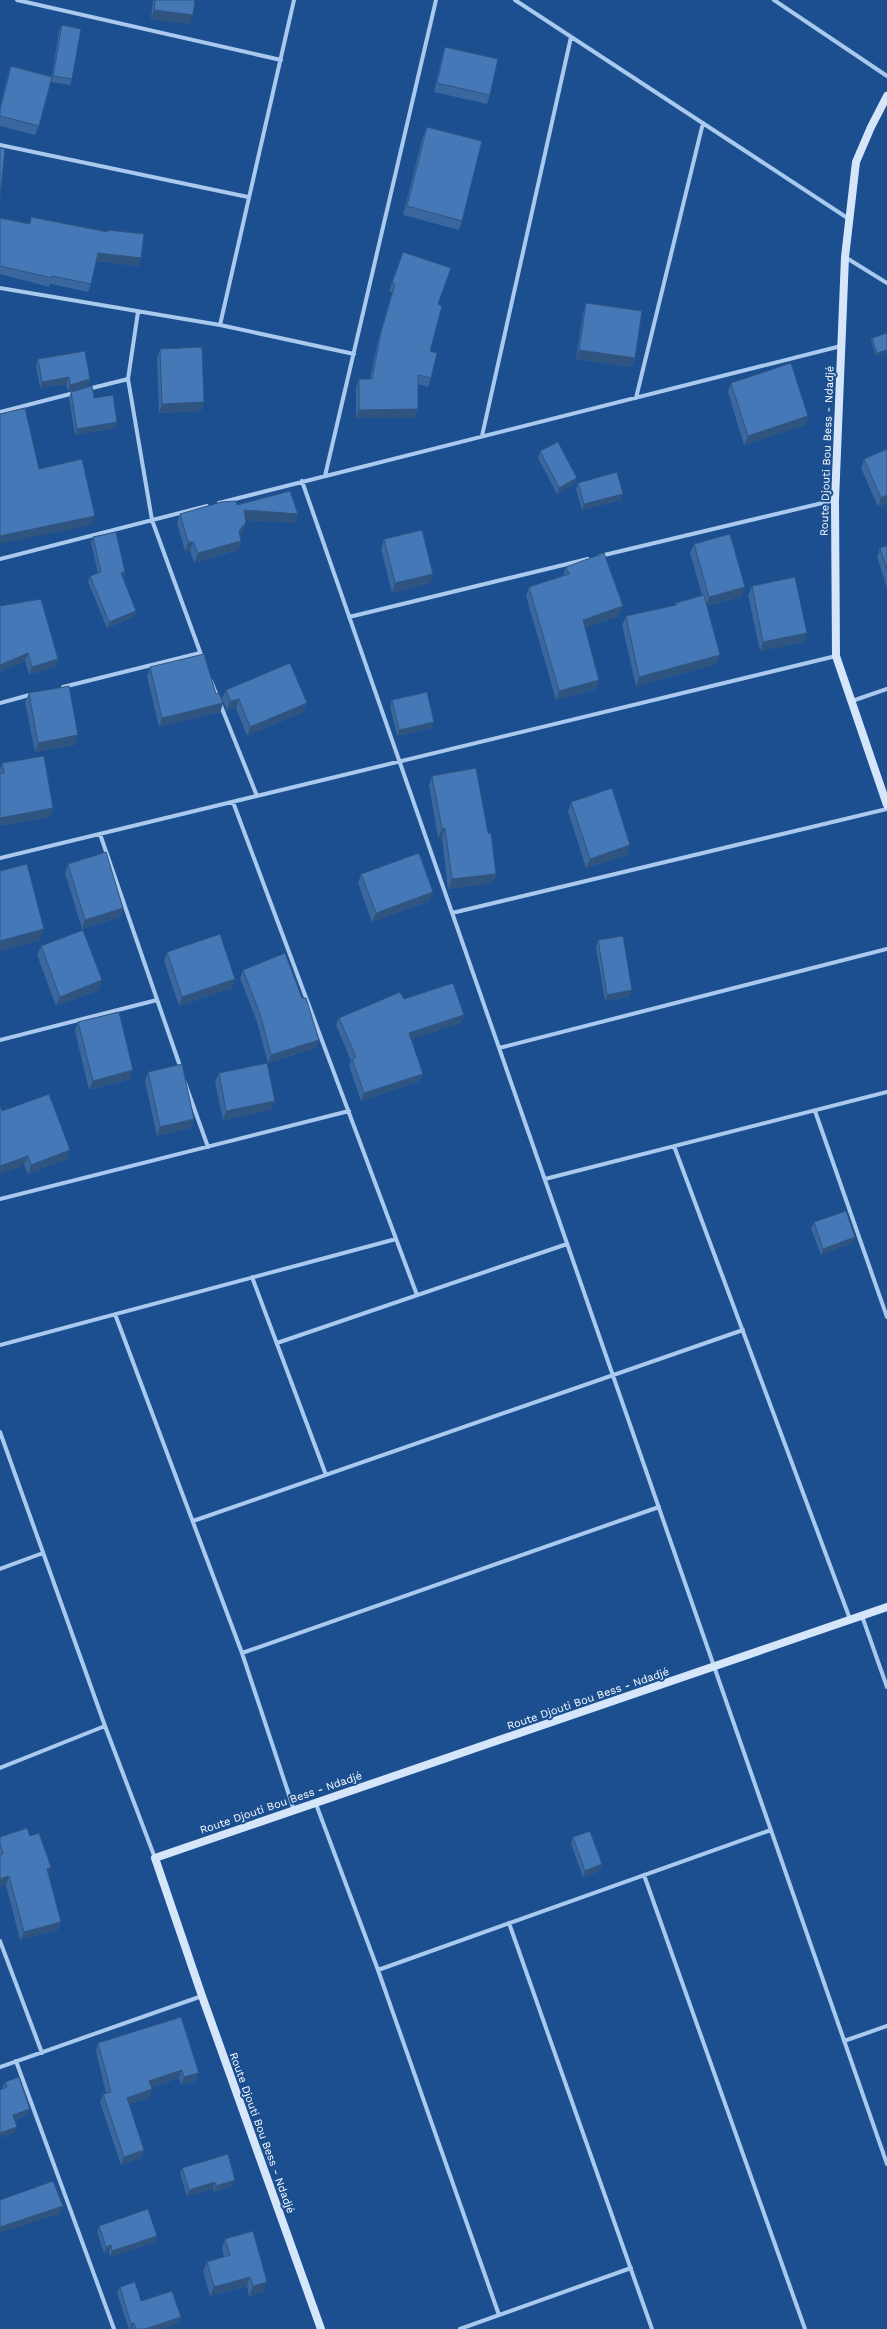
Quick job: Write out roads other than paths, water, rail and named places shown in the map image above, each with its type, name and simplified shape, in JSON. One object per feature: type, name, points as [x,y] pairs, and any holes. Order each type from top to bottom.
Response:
[{"type":"main road","name":"Route Djouti Bou Bess - Ndadjé","points":[[887,96],[856,162],[845,256],[835,500],[836,656],[887,805]]},
{"type":"main road","name":"Route Djouti Bou Bess - Ndadjé","points":[[321,2329],[202,1996],[155,1858],[887,1607]]},
{"type":"street","points":[[17,0],[281,60]]},
{"type":"street","points":[[220,325],[294,0]]},
{"type":"street","points":[[326,476],[436,0]]},
{"type":"street","points":[[515,0],[849,219]]},
{"type":"street","points":[[774,0],[887,76]]},
{"type":"street","points":[[482,436],[571,37]]},
{"type":"street","points":[[636,398],[703,123]]},
{"type":"street","points":[[0,145],[248,197]]},
{"type":"street","points":[[845,256],[887,283]]},
{"type":"street","points":[[0,288],[220,325],[354,354]]},
{"type":"street","points":[[138,312],[128,379],[152,520],[206,667]]},
{"type":"street","points":[[0,559],[302,481],[841,346]]},
{"type":"street","points":[[0,412],[128,379]]},
{"type":"street","points":[[302,481],[887,2164]]},
{"type":"street","points":[[349,616],[835,500]]},
{"type":"street","points":[[54,689],[200,653]]},
{"type":"street","points":[[0,858],[836,656]]},
{"type":"street","points":[[209,674],[257,796]]},
{"type":"street","points":[[852,701],[887,688]]},
{"type":"street","points":[[0,702],[38,693]]},
{"type":"street","points":[[233,802],[417,1295]]},
{"type":"street","points":[[452,913],[887,810]]},
{"type":"street","points":[[100,834],[182,1074]]},
{"type":"street","points":[[499,1048],[887,949]]},
{"type":"street","points":[[0,1040],[157,1000]]},
{"type":"street","points":[[185,1081],[208,1147]]},
{"type":"street","points":[[545,1178],[887,1092]]},
{"type":"street","points":[[0,1199],[348,1111]]},
{"type":"street","points":[[815,1111],[887,1317]]},
{"type":"street","points":[[674,1146],[850,1620]]},
{"type":"street","points":[[0,1346],[396,1239]]},
{"type":"street","points":[[277,1343],[567,1244]]},
{"type":"street","points":[[252,1277],[326,1475]]},
{"type":"street","points":[[115,1314],[242,1653],[294,1810]]},
{"type":"street","points":[[193,1521],[742,1330]]},
{"type":"street","points":[[0,1432],[155,1858]]},
{"type":"street","points":[[242,1653],[659,1507]]},
{"type":"street","points":[[0,1569],[43,1553]]},
{"type":"street","points":[[862,1616],[887,1687]]},
{"type":"street","points":[[0,1768],[106,1726]]},
{"type":"street","points":[[316,1804],[378,1970],[500,2315]]},
{"type":"street","points":[[378,1970],[771,1830]]},
{"type":"street","points":[[644,1875],[805,2329]]},
{"type":"street","points":[[509,1923],[652,2329]]},
{"type":"street","points":[[0,1941],[42,2053]]},
{"type":"street","points":[[0,2067],[202,1996]]},
{"type":"street","points":[[844,2041],[887,2026]]},
{"type":"street","points":[[16,2061],[114,2329]]},
{"type":"street","points":[[460,2329],[631,2268]]}]
